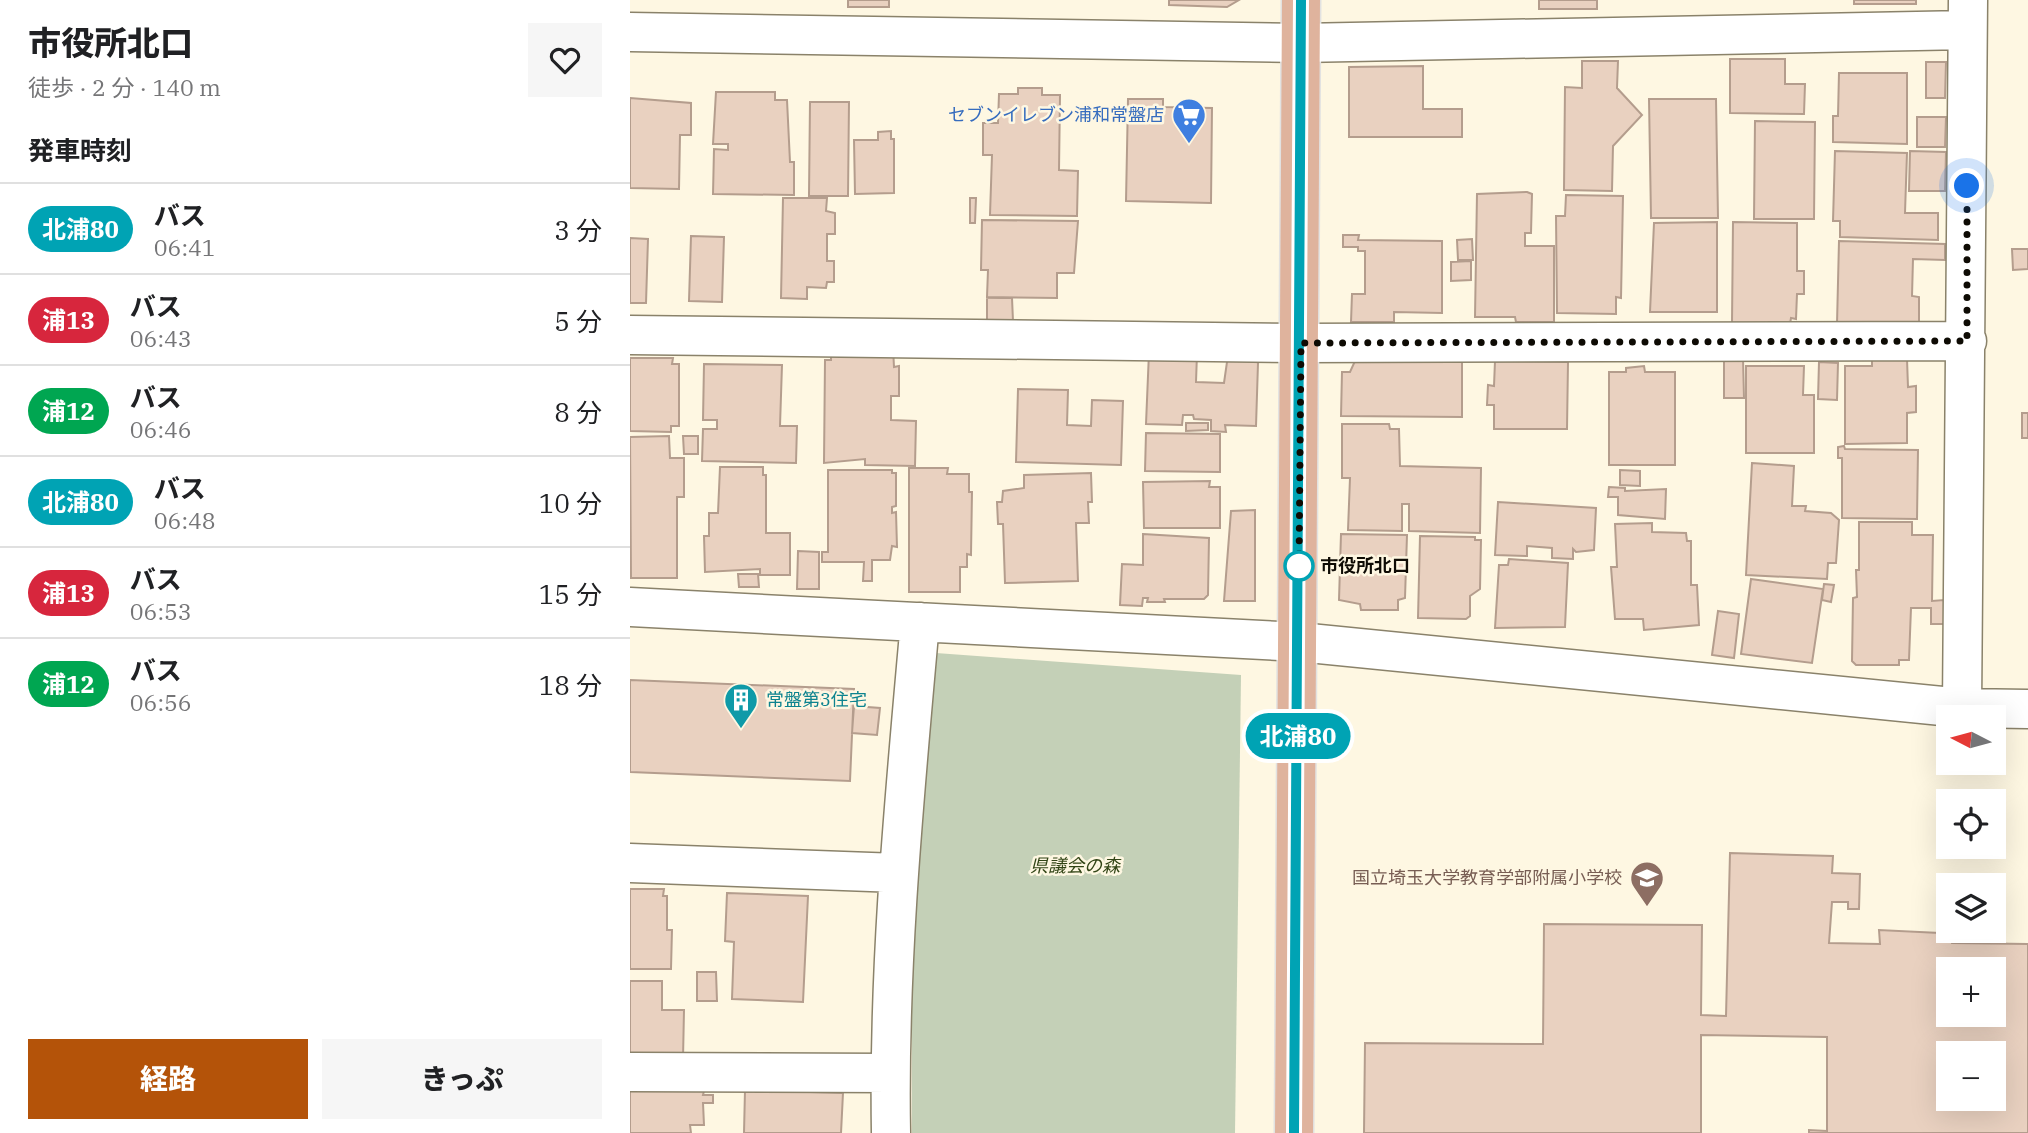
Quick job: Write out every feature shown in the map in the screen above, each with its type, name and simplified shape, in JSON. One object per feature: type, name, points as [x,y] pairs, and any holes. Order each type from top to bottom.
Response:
[{"type":"main road","points":[[1294,1133],[1301,343],[1301,0]]},
{"type":"street","points":[[630,32],[1301,43],[1968,15],[1962,705]]},
{"type":"street","points":[[630,335],[1301,343],[1967,341]]},
{"type":"street","points":[[630,607],[1298,642],[1936,705]]},
{"type":"street","points":[[891,1133],[890,1073],[898,873],[920,622]]},
{"type":"street","points":[[2006,709],[2028,709]]},
{"type":"street","points":[[630,863],[898,873]]},
{"type":"street","points":[[630,1072],[890,1073]]},
{"type":"green space","name":"県議会の森","points":[[936,653],[1241,675],[1235,1133],[912,1133],[912,855]]},
{"type":"building","points":[[848,0],[889,0],[889,7],[848,7]]},
{"type":"building","points":[[1169,0],[1239,0],[1227,7],[1169,5]]},
{"type":"building","points":[[1539,0],[1597,0],[1597,9],[1539,9]]},
{"type":"building","points":[[1854,0],[1916,0],[1916,4],[1854,4]]},
{"type":"building","points":[[1730,59],[1785,59],[1785,84],[1805,84],[1804,114],[1730,113]]},
{"type":"building","points":[[1582,61],[1618,61],[1617,88],[1642,115],[1613,146],[1612,191],[1564,190],[1565,87],[1582,88]]},
{"type":"building","points":[[1926,62],[1946,62],[1945,98],[1926,98]]},
{"type":"building","points":[[1423,66],[1423,109],[1462,109],[1462,137],[1349,137],[1349,67]]},
{"type":"building","points":[[1839,73],[1907,73],[1907,144],[1833,142],[1833,116],[1838,116]]},
{"type":"building","points":[[1018,88],[1042,88],[1042,95],[1060,95],[1059,170],[1078,171],[1077,216],[990,215],[992,155],[983,155],[983,123],[998,123],[999,94],[1018,94]]},
{"type":"building","points":[[716,92],[775,92],[775,100],[787,100],[790,162],[794,162],[794,195],[713,194],[714,149],[728,150],[728,144],[713,144]]},
{"type":"building","points":[[630,98],[691,103],[691,135],[680,135],[679,189],[630,188]]},
{"type":"building","points":[[1128,99],[1163,99],[1163,107],[1212,108],[1211,203],[1126,201]]},
{"type":"building","points":[[1649,99],[1716,99],[1718,218],[1651,218]]},
{"type":"building","points":[[810,102],[849,102],[848,196],[809,196]]},
{"type":"building","points":[[1917,117],[1946,117],[1945,147],[1917,147]]},
{"type":"building","points":[[1755,121],[1815,122],[1814,219],[1754,219]]},
{"type":"building","points":[[891,131],[891,139],[894,139],[894,193],[855,194],[854,140],[878,140],[878,132]]},
{"type":"building","points":[[1835,151],[1907,153],[1905,213],[1938,213],[1938,240],[1840,237],[1840,221],[1833,221]]},
{"type":"building","points":[[1910,151],[1946,152],[1945,191],[1909,191]]},
{"type":"building","points":[[1477,194],[1532,194],[1531,233],[1525,233],[1525,246],[1554,246],[1554,322],[1516,322],[1515,317],[1475,317]]},
{"type":"building","points":[[1566,195],[1623,196],[1621,298],[1616,297],[1616,314],[1557,313],[1556,216],[1565,216]]},
{"type":"building","points":[[783,198],[827,198],[826,211],[835,213],[835,234],[827,234],[827,261],[834,261],[834,282],[827,282],[826,288],[807,287],[807,299],[781,298]]},
{"type":"building","points":[[970,198],[976,198],[975,223],[970,223]]},
{"type":"building","points":[[982,220],[1078,221],[1074,273],[1057,273],[1057,298],[987,297],[988,270],[981,270]]},
{"type":"building","points":[[1717,222],[1717,312],[1650,312],[1654,223]]},
{"type":"building","points":[[1733,222],[1797,223],[1797,271],[1804,271],[1804,294],[1797,294],[1796,319],[1791,318],[1790,324],[1732,323]]},
{"type":"building","points":[[1343,235],[1359,235],[1358,240],[1442,241],[1442,313],[1394,312],[1394,322],[1351,322],[1352,294],[1365,294],[1365,251],[1358,251],[1358,247],[1343,247]]},
{"type":"building","points":[[691,236],[724,237],[722,302],[689,301]]},
{"type":"building","points":[[630,238],[648,239],[646,303],[630,303]]},
{"type":"building","points":[[1472,239],[1473,260],[1458,260],[1457,240]]},
{"type":"building","points":[[1839,241],[1945,244],[1945,260],[1913,259],[1912,296],[1919,297],[1919,329],[1837,324]]},
{"type":"building","points":[[2012,249],[2028,249],[2028,269],[2013,270]]},
{"type":"building","points":[[1471,261],[1471,280],[1451,281],[1451,262]]},
{"type":"building","points":[[987,298],[1012,298],[1013,321],[987,322]]},
{"type":"building","points":[[893,347],[894,367],[899,366],[899,396],[891,396],[891,420],[916,421],[915,466],[865,465],[865,459],[824,463],[825,360],[831,360],[831,349]]},
{"type":"building","points":[[1149,352],[1197,354],[1196,382],[1224,383],[1228,355],[1252,356],[1258,363],[1256,426],[1225,425],[1226,432],[1211,431],[1211,420],[1194,419],[1193,415],[1183,415],[1182,425],[1146,424]]},
{"type":"building","points":[[630,358],[673,358],[672,364],[679,364],[679,426],[671,426],[671,432],[630,431]]},
{"type":"building","points":[[1743,358],[1744,398],[1724,398],[1724,359]]},
{"type":"building","points":[[1462,359],[1462,417],[1341,416],[1342,372],[1350,372],[1355,361]]},
{"type":"building","points":[[1872,359],[1907,359],[1908,387],[1916,386],[1916,412],[1907,413],[1907,443],[1845,444],[1845,366],[1872,366]]},
{"type":"building","points":[[1495,361],[1568,362],[1567,429],[1494,429],[1494,405],[1487,405],[1488,385],[1494,386]]},
{"type":"building","points":[[1819,362],[1838,363],[1837,400],[1818,399]]},
{"type":"building","points":[[704,364],[782,365],[780,426],[797,426],[796,463],[702,461],[703,429],[717,429],[717,420],[703,420]]},
{"type":"building","points":[[1644,366],[1645,372],[1675,372],[1675,465],[1609,465],[1609,372],[1626,372],[1626,368]]},
{"type":"building","points":[[1746,366],[1804,366],[1803,395],[1814,395],[1814,453],[1746,453]]},
{"type":"building","points":[[1018,389],[1068,390],[1067,425],[1091,426],[1092,400],[1123,401],[1121,465],[1016,462]]},
{"type":"building","points":[[2022,413],[2028,413],[2028,438],[2022,438]]},
{"type":"building","points":[[1186,423],[1208,423],[1208,430],[1186,431]]},
{"type":"building","points":[[1342,424],[1389,424],[1390,429],[1399,429],[1400,466],[1481,468],[1480,533],[1409,531],[1409,504],[1402,504],[1402,531],[1348,530],[1350,478],[1342,478]]},
{"type":"building","points":[[1146,433],[1220,434],[1220,472],[1145,471]]},
{"type":"building","points":[[669,436],[670,458],[684,458],[684,497],[677,497],[677,578],[631,578],[630,437]]},
{"type":"building","points":[[683,436],[698,436],[698,454],[684,454]]},
{"type":"building","points":[[1844,446],[1845,449],[1918,450],[1917,519],[1842,518],[1842,458],[1838,458],[1838,447]]},
{"type":"building","points":[[1752,463],[1794,466],[1792,506],[1806,506],[1805,511],[1831,513],[1839,520],[1836,563],[1828,563],[1827,579],[1746,575]]},
{"type":"building","points":[[720,467],[763,467],[763,475],[766,475],[766,533],[790,533],[790,575],[760,575],[760,569],[705,572],[704,536],[709,536],[709,513],[718,513]]},
{"type":"building","points":[[909,468],[948,468],[947,474],[969,474],[969,492],[972,492],[971,555],[967,554],[967,567],[960,567],[960,592],[909,592]]},
{"type":"building","points":[[828,470],[892,470],[892,473],[896,473],[896,506],[892,507],[892,513],[896,512],[897,547],[892,546],[890,560],[872,560],[872,581],[863,581],[864,562],[822,562],[822,552],[828,552]]},
{"type":"building","points":[[1620,470],[1640,471],[1640,486],[1620,485]]},
{"type":"building","points":[[1091,473],[1092,502],[1088,502],[1089,523],[1076,523],[1078,581],[1005,583],[1003,524],[998,524],[997,502],[1002,502],[1003,491],[1024,488],[1024,475]]},
{"type":"building","points":[[1210,481],[1209,487],[1220,487],[1220,528],[1144,528],[1143,482]]},
{"type":"building","points":[[1609,487],[1625,488],[1625,491],[1666,489],[1665,519],[1618,515],[1618,497],[1608,497]]},
{"type":"building","points":[[1498,502],[1596,508],[1594,550],[1576,552],[1573,549],[1573,559],[1552,558],[1552,548],[1527,546],[1527,556],[1495,555]]},
{"type":"building","points":[[1255,510],[1255,601],[1224,601],[1231,511]]},
{"type":"building","points":[[1859,522],[1912,522],[1912,535],[1933,535],[1932,601],[1944,600],[1944,624],[1931,624],[1931,608],[1911,608],[1909,660],[1899,660],[1899,665],[1856,665],[1852,661],[1853,598],[1857,597],[1856,570],[1859,570]]},
{"type":"building","points":[[1652,523],[1652,532],[1686,533],[1687,541],[1691,541],[1691,585],[1697,585],[1699,625],[1644,630],[1643,619],[1615,619],[1611,567],[1617,567],[1615,524]]},
{"type":"building","points":[[1143,534],[1209,538],[1208,595],[1204,599],[1164,599],[1165,602],[1147,602],[1148,598],[1143,598],[1142,606],[1120,605],[1122,564],[1143,565]]},
{"type":"building","points":[[1341,534],[1407,535],[1405,598],[1398,600],[1398,610],[1361,610],[1360,604],[1339,600]]},
{"type":"building","points":[[1420,536],[1475,537],[1475,540],[1481,540],[1480,589],[1470,596],[1470,616],[1466,619],[1418,618]]},
{"type":"building","points":[[798,551],[819,552],[819,589],[797,589]]},
{"type":"building","points":[[1509,559],[1568,563],[1565,627],[1495,628],[1499,565],[1508,565]]},
{"type":"building","points":[[738,574],[758,574],[759,587],[739,587]]},
{"type":"building","points":[[1751,579],[1823,589],[1812,663],[1741,654]]},
{"type":"building","points":[[1824,584],[1834,585],[1831,602],[1822,600]]},
{"type":"building","points":[[1718,611],[1739,614],[1734,658],[1712,655]]},
{"type":"building","name":"常盤第3住宅","points":[[630,680],[854,689],[850,781],[630,772]]},
{"type":"building","points":[[854,706],[880,708],[877,735],[852,733]]},
{"type":"building","points":[[1730,853],[1833,856],[1832,873],[1860,874],[1859,909],[1848,909],[1848,902],[1832,902],[1829,943],[1880,944],[1879,930],[1936,933],[1936,943],[2028,944],[2028,1133],[1809,1133],[1809,1130],[1827,1131],[1827,1037],[1701,1035],[1701,1133],[1364,1133],[1365,1043],[1543,1044],[1544,924],[1702,925],[1701,1015],[1726,1016]]},
{"type":"building","points":[[630,889],[664,889],[663,896],[667,896],[667,930],[672,930],[671,969],[630,969]]},
{"type":"building","points":[[727,893],[808,896],[803,1002],[732,999],[734,942],[725,941]]},
{"type":"building","points":[[697,972],[716,972],[717,1001],[697,1001]]},
{"type":"building","points":[[630,981],[662,981],[662,1010],[684,1010],[683,1059],[630,1053]]},
{"type":"building","points":[[745,1090],[843,1093],[841,1133],[744,1133]]},
{"type":"building","points":[[630,1091],[704,1091],[703,1095],[713,1095],[713,1103],[703,1103],[704,1125],[690,1125],[691,1133],[630,1133]]},
{"type":"bus line","name":"北浦80","points":[[1294,1133],[1301,343],[1301,0]]},
{"type":"place","name":"セブンイレブン浦和常盤店","points":[[1189,145]]},
{"type":"place","name":"市役所北口","points":[[1299,566]]},
{"type":"place","name":"常盤第3住宅","points":[[741,730]]},
{"type":"place","name":"国立埼玉大学教育学部附属小学校","points":[[1647,908]]},
{"type":"route","points":[[1299,566],[1301,343],[1967,341],[1967,186]]}]
